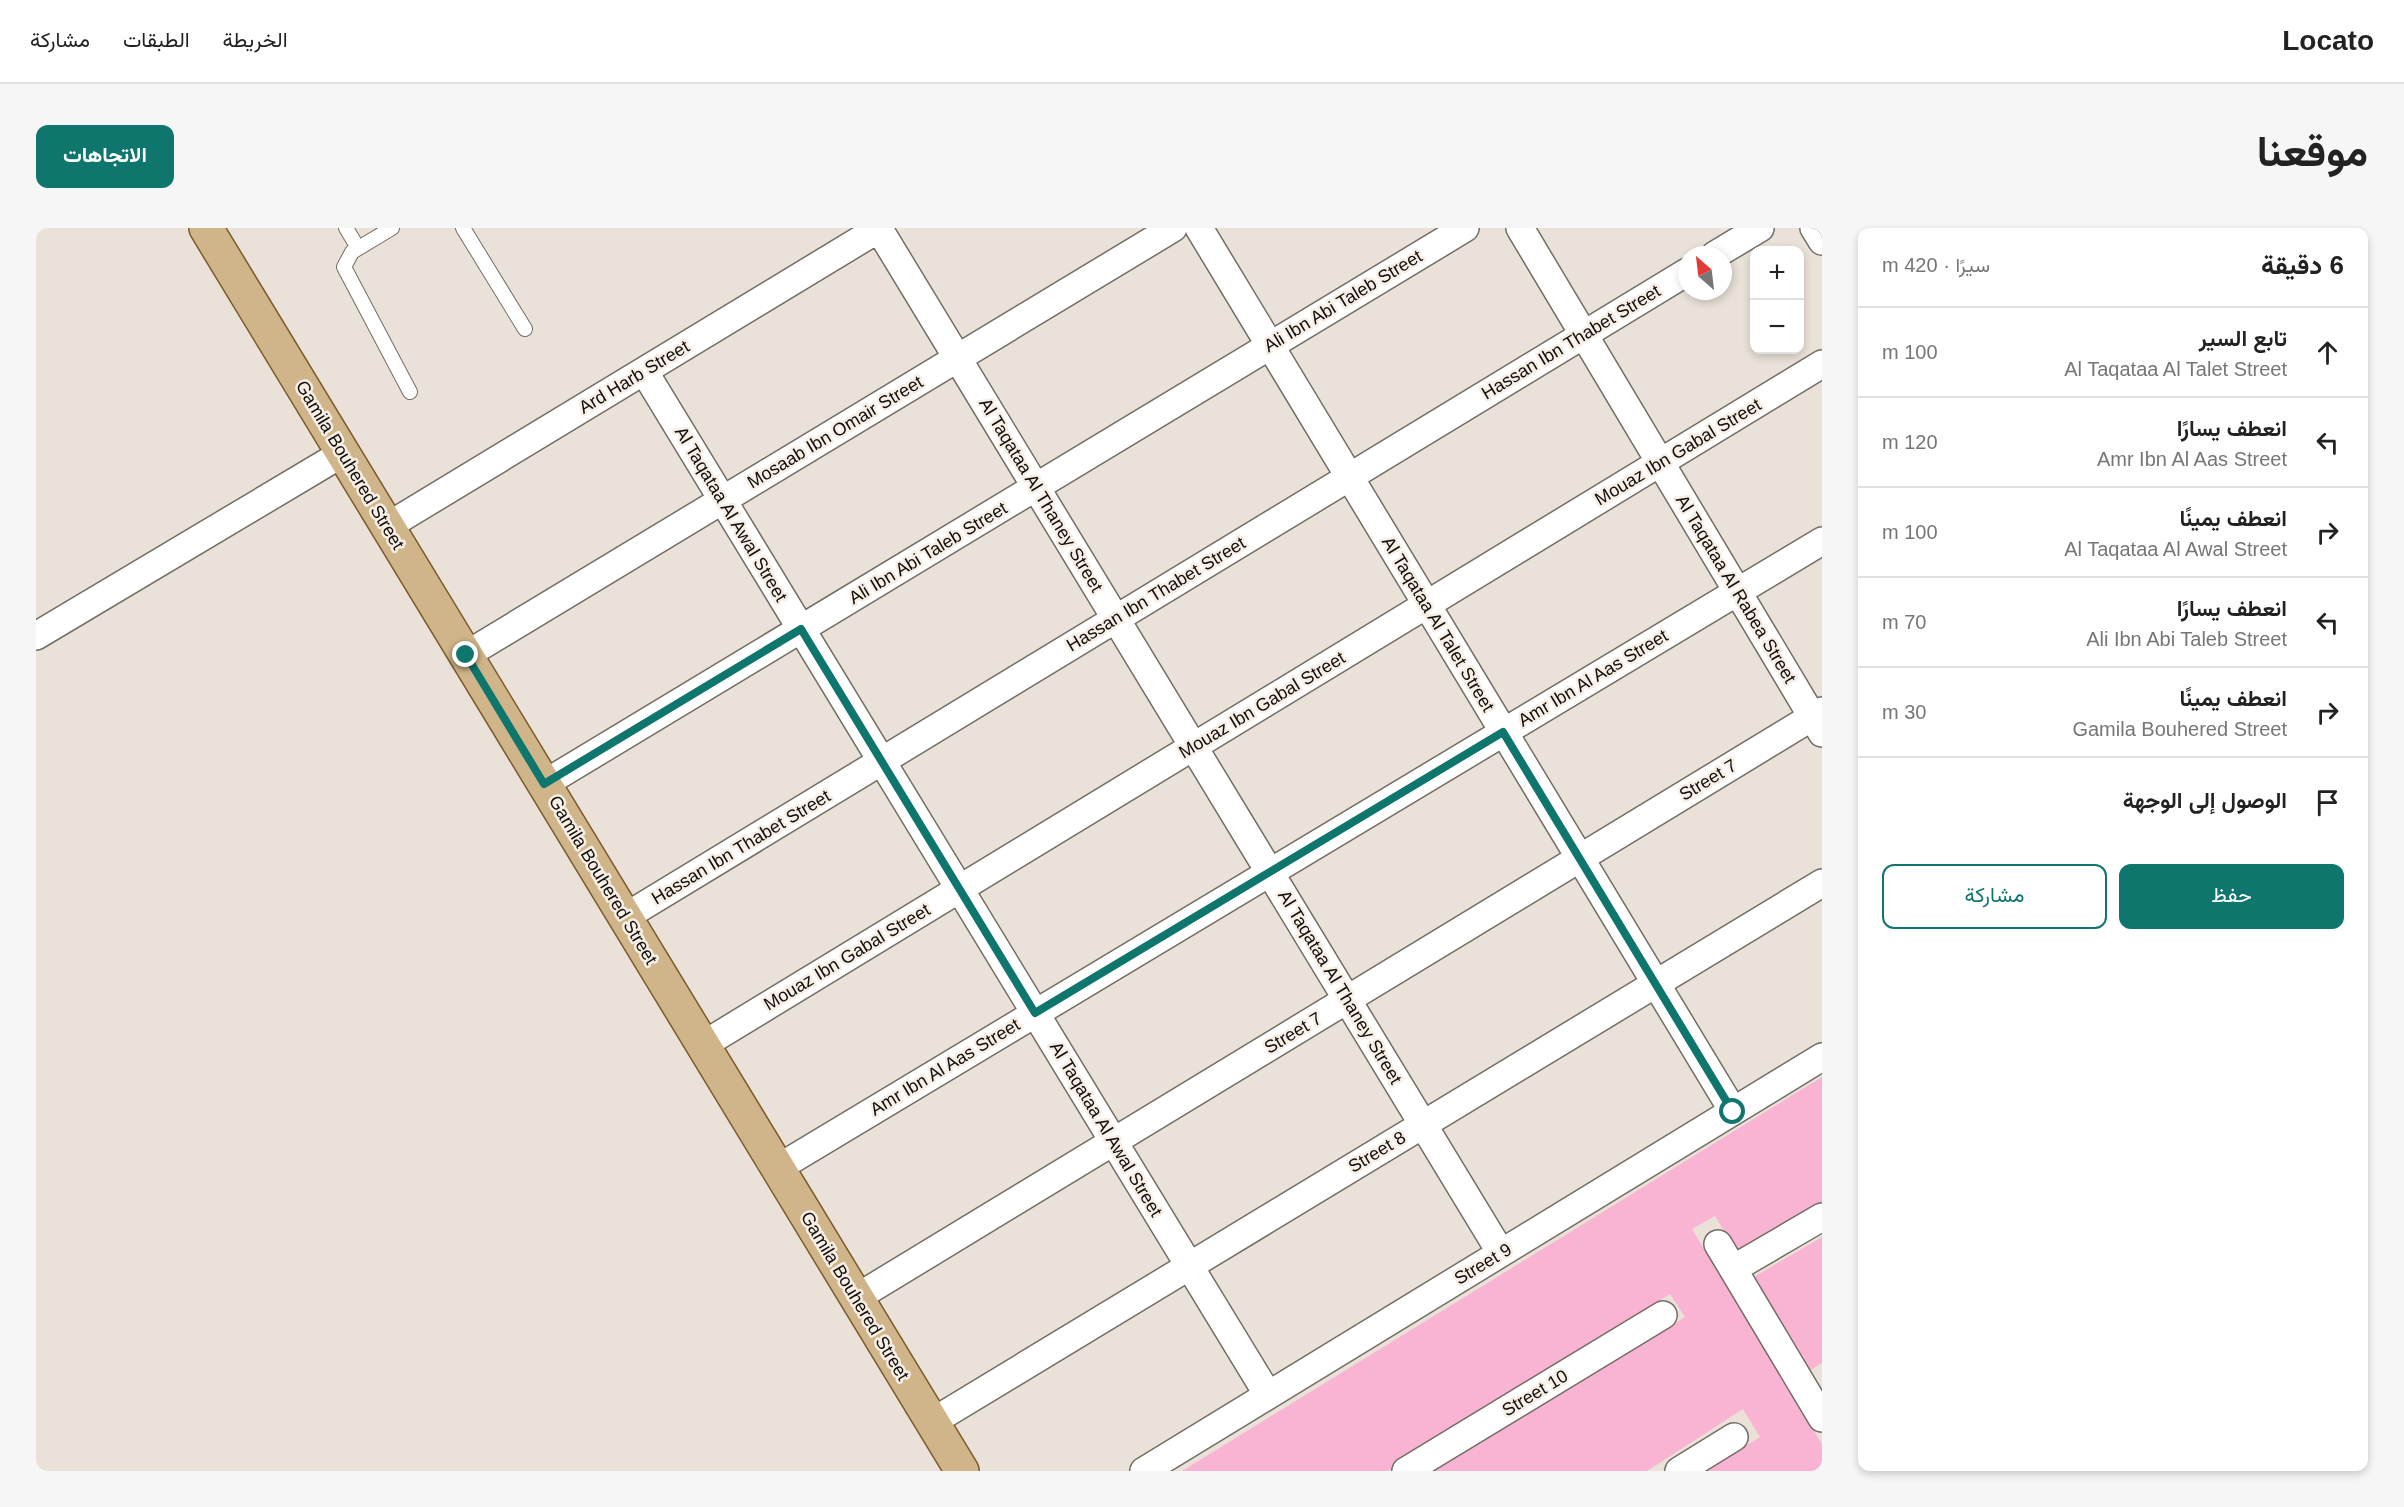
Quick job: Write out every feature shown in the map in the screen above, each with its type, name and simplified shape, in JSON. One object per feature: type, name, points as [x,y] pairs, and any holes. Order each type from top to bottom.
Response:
[{"type":"main road","name":"Gamila Bouhered Street","points":[[206,228],[962,1471]]},
{"type":"street","name":"Al Taqataa Al Thaney Street","points":[[880,228],[1501,1253]]},
{"type":"street","name":"Ard Harb Street","points":[[388,526],[880,228]]},
{"type":"street","name":"Mosaab Ibn Omair Street","points":[[466,655],[1173,228]]},
{"type":"street","name":"Al Taqataa Al Talet Street","points":[[1199,228],[1733,1112]]},
{"type":"street","name":"Ali Ibn Abi Taleb Street","points":[[544,784],[1465,228]]},
{"type":"street","name":"Al Taqataa Al Rabea Street","points":[[1520,228],[1737,592],[1819,720]]},
{"type":"street","points":[[1730,246],[1760,228]]},
{"type":"street","points":[[1814,228],[1822,242]]},
{"type":"street","name":"Hassan Ibn Thabet Street","points":[[625,917],[1678,278]]},
{"type":"street","name":"Mouaz Ibn Gabal Street","points":[[703,1045],[1822,364]]},
{"type":"street","name":"Al Taqataa Al Awal Street","points":[[644,371],[1268,1395]]},
{"type":"street","points":[[36,636],[343,453]]},
{"type":"street","name":"Amr Ibn Al Aas Street","points":[[778,1168],[1822,541]]},
{"type":"street","name":"Street 7","points":[[856,1298],[1580,858],[1819,720]]},
{"type":"street","name":"Street 8","points":[[932,1422],[1822,883]]},
{"type":"street","name":"Street 9","points":[[1144,1471],[1822,1057]]},
{"type":"street","points":[[1733,1269],[1822,1217]]},
{"type":"street","points":[[1718,1244],[1813,1384],[1822,1418]]},
{"type":"street","name":"Street 10","points":[[1406,1471],[1663,1315]]},
{"type":"street","points":[[1679,1471],[1734,1437]]},
{"type":"lane","points":[[346,228],[358,248]]},
{"type":"lane","points":[[392,228],[358,248],[345,261],[346,273],[410,392]]},
{"type":"lane","points":[[463,228],[525,329]]},
{"type":"building","points":[[1822,1077],[1822,1204],[1738,1254],[1715,1216],[1692,1229],[1822,1444],[1822,1471],[1706,1471],[1760,1437],[1743,1409],[1647,1471],[1433,1471],[1685,1317],[1670,1294],[1388,1471],[1182,1471]]},
{"type":"building","points":[[1822,1237],[1822,1363],[1809,1371],[1752,1278]]},
{"type":"route","points":[[466,655],[544,784],[801,629],[1035,1013],[1503,732],[1733,1112]]}]
